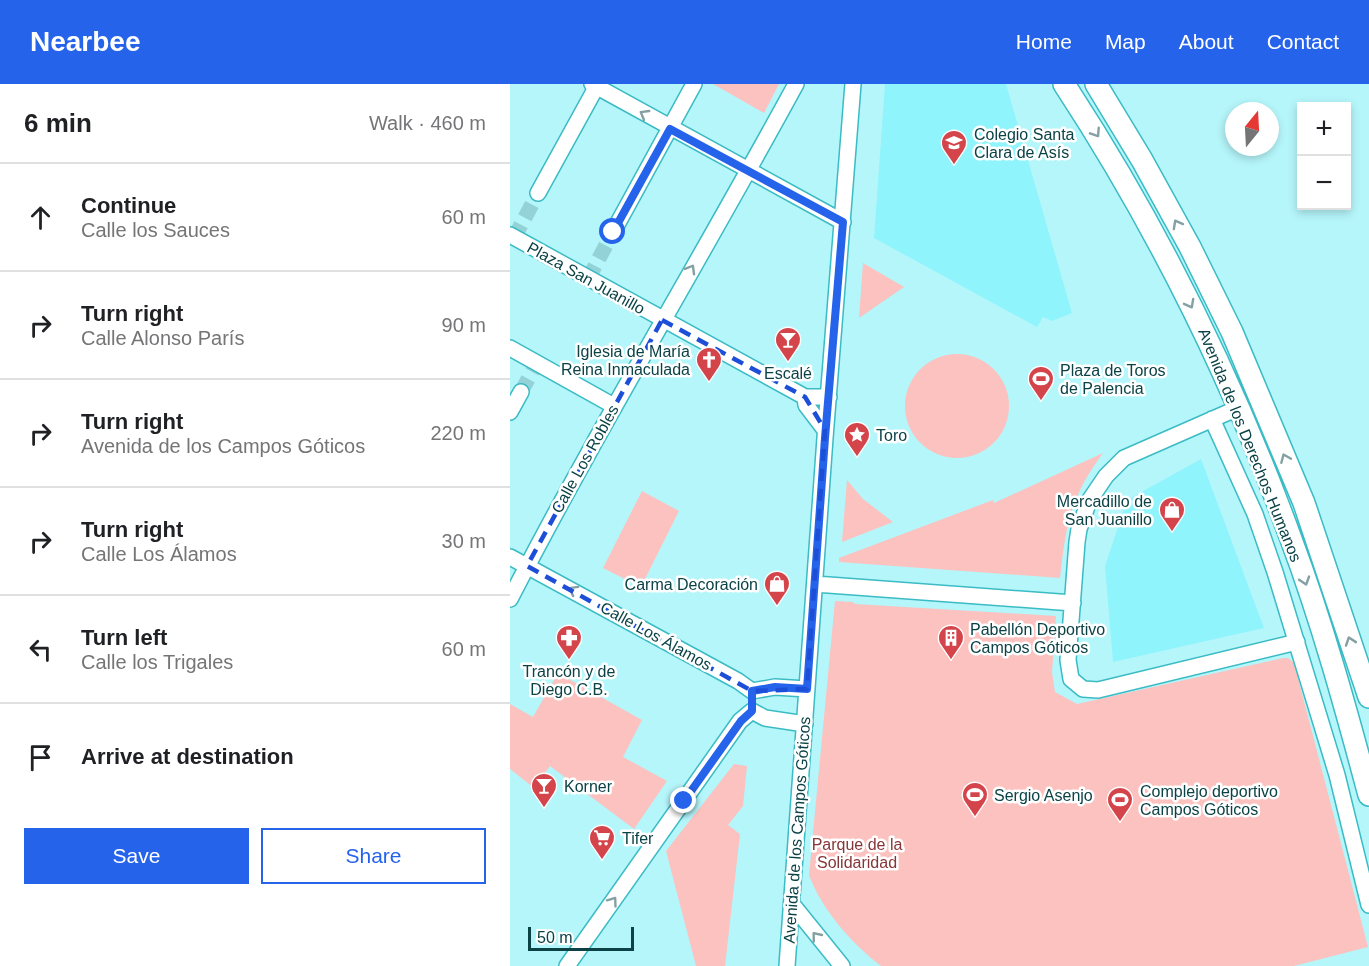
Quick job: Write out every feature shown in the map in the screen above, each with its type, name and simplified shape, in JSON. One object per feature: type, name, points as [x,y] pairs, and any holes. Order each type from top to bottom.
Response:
[{"type":"main road","name":"Avenida de los Derechos Humanos","points":[[1064,84],[1102,141],[1213,347],[1291,539],[1337,677],[1369,795]]},
{"type":"main road","name":"Avenida de los Derechos Humanos","points":[[1096,84],[1142,160],[1190,247],[1232,332],[1304,503],[1369,697]]},
{"type":"street","points":[[613,232],[694,84]]},
{"type":"street","name":"Calle Los Robles","points":[[510,599],[614,406],[796,84]]},
{"type":"street","name":"Avenida de los Campos Góticos","points":[[787,966],[825,430],[853,84]]},
{"type":"street","points":[[538,193],[596,85],[670,129],[843,222]]},
{"type":"street","name":"Plaza San Juanillo","points":[[510,235],[805,397]]},
{"type":"street","points":[[510,348],[535,366],[614,406]]},
{"type":"street","points":[[510,412],[521,392]]},
{"type":"street","points":[[825,430],[806,405],[805,397],[829,396]]},
{"type":"street","points":[[1238,408],[1131,455],[1106,476],[1089,501],[1079,529],[1072,603],[1069,673],[1077,685],[1090,690],[1297,642]]},
{"type":"street","points":[[1212,419],[1255,514],[1297,642],[1337,776],[1369,905]]},
{"type":"street","name":"Calle Los Álamos","points":[[510,557],[738,681],[752,691]]},
{"type":"street","points":[[814,584],[1072,603]]},
{"type":"street","points":[[567,966],[741,721],[752,711],[752,691],[775,687],[807,689]]},
{"type":"street","points":[[752,711],[765,718],[805,724]]},
{"type":"street","points":[[782,722],[803,746]]},
{"type":"street","points":[[792,904],[842,966]]},
{"type":"highlighted area","points":[[662,320],[805,397],[825,430],[807,689],[752,691],[527,566]]},
{"type":"shaded area","name":"Colegio Santa Clara de Asís","points":[[885,84],[1006,84],[1072,313],[1052,321],[1043,317],[1037,327],[874,238]]},
{"type":"shaded area","name":"Mercadillo de San Juanillo","points":[[1201,459],[1264,628],[1113,662],[1105,566],[1127,500]]},
{"type":"green space","points":[[713,84],[779,84],[764,113]]},
{"type":"green space","points":[[863,263],[904,287],[859,318]]},
{"type":"green space","points":[[957,354],[977,358],[994,369],[1005,386],[1009,406],[1005,426],[994,443],[977,454],[957,458],[937,454],[920,443],[909,426],[905,406],[909,386],[920,369],[937,358]]},
{"type":"green space","points":[[1103,453],[1083,484],[1071,512],[1060,578],[839,562],[839,558],[993,500],[994,503]]},
{"type":"green space","points":[[847,480],[863,499],[893,522],[842,542]]},
{"type":"green space","points":[[642,491],[679,511],[641,587],[603,568]]},
{"type":"green space","name":"Complejo deportivo Campos Góticos","points":[[835,601],[1056,616],[1052,672],[1055,692],[1077,704],[1288,658],[1294,663],[1368,947],[1294,966],[881,966],[839,925],[822,901],[809,875]]},
{"type":"green space","points":[[558,673],[642,720],[623,757],[667,781],[634,829],[550,766],[534,788],[510,769],[510,704],[533,717]]},
{"type":"green space","points":[[734,764],[747,766],[743,806],[728,825],[740,834],[725,966],[696,966],[666,851]]},
{"type":"tunnel","points":[[514,238],[538,193]]},
{"type":"tunnel","points":[[588,279],[613,232]]},
{"type":"tunnel","points":[[521,392],[533,370]]},
{"type":"place","name":"Colegio Santa Clara de Asís","points":[[954,166]]},
{"type":"place","name":"Escalé","points":[[788,363]]},
{"type":"place","name":"Iglesia de María Reina Inmaculada","points":[[709,383]]},
{"type":"place","name":"Plaza de Toros de Palencia","points":[[1041,402]]},
{"type":"place","name":"Toro","points":[[857,458]]},
{"type":"place","name":"Mercadillo de San Juanillo","points":[[1172,533]]},
{"type":"place","name":"Carma Decoración","points":[[777,607]]},
{"type":"place","name":"Trancón y de Diego C.B.","points":[[569,661]]},
{"type":"place","name":"Pabellón Deportivo Campos Góticos","points":[[951,661]]},
{"type":"place","name":"Korner","points":[[544,809]]},
{"type":"place","name":"Sergio Asenjo","points":[[975,818]]},
{"type":"place","name":"Complejo deportivo Campos Góticos","points":[[1120,823]]},
{"type":"place","name":"Tifer","points":[[602,861]]},
{"type":"route","points":[[613,232],[670,129],[843,222],[807,689],[775,687],[752,691],[752,711],[741,721],[684,801]]},
{"type":"park label","name":"Parque de la Solidaridad","points":[[857,853]]}]
